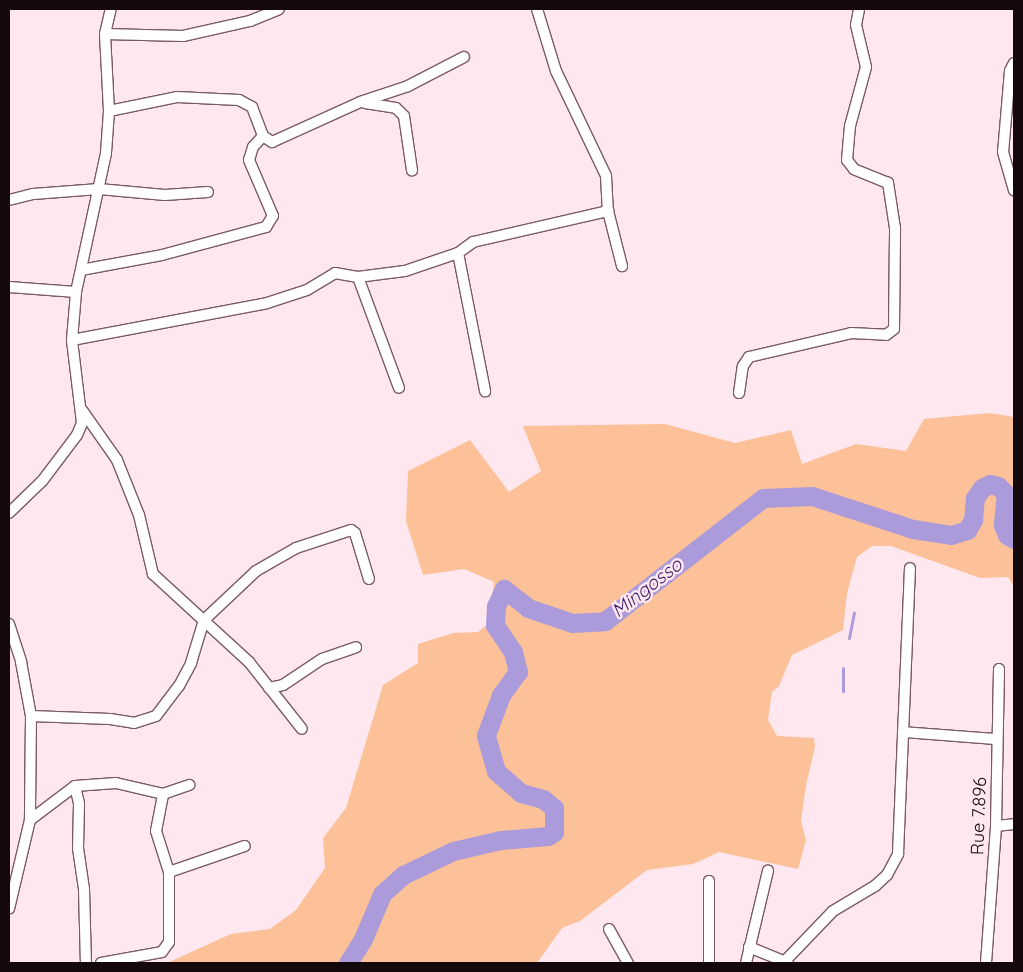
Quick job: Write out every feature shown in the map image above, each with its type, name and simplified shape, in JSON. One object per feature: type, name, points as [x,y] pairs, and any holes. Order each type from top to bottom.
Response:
[{"type":"street","points":[[9,513],[43,480],[77,435],[82,423],[82,410],[72,340],[76,292],[99,189],[108,111],[105,34],[111,9]]},
{"type":"street","points":[[105,34],[183,36],[250,21],[280,9]]},
{"type":"street","points":[[537,9],[556,71],[606,176],[608,211],[622,266]]},
{"type":"street","points":[[739,393],[743,366],[749,357],[851,333],[886,335],[894,328],[895,228],[888,183],[854,169],[847,160],[850,126],[866,67],[856,25],[859,9]]},
{"type":"street","points":[[108,111],[170,98],[218,97],[248,102],[263,136],[272,142],[287,138],[360,102],[408,86],[464,57]]},
{"type":"street","points":[[1014,63],[1010,71],[1003,152],[1014,190]]},
{"type":"street","points":[[360,102],[396,108],[404,116],[412,170]]},
{"type":"street","points":[[81,270],[162,255],[266,226],[273,216],[250,160],[253,147],[263,136]]},
{"type":"street","points":[[9,200],[33,194],[99,189],[165,196],[208,192]]},
{"type":"street","points":[[72,340],[267,303],[307,290],[335,272],[358,277],[405,271],[458,253],[473,242],[608,211]]},
{"type":"street","points":[[458,253],[485,391]]},
{"type":"street","points":[[358,277],[399,388]]},
{"type":"street","points":[[9,287],[76,292]]},
{"type":"street","points":[[82,410],[117,460],[139,515],[154,574],[249,662],[302,729]]},
{"type":"street","points":[[31,716],[110,719],[134,723],[156,716],[179,686],[191,663],[204,620],[256,571],[280,555],[345,531],[355,533],[369,579]]},
{"type":"street","points":[[749,947],[787,962],[833,911],[875,886],[894,866],[898,854],[910,568]]},
{"type":"street","points":[[9,624],[21,662],[31,716],[30,820],[9,910]]},
{"type":"street","points":[[269,688],[283,685],[322,660],[356,647]]},
{"type":"street","name":"Rue 7.896","points":[[986,963],[996,826],[999,669]]},
{"type":"street","points":[[903,732],[997,740]]},
{"type":"street","points":[[30,820],[75,786],[116,783],[163,794],[189,786]]},
{"type":"street","points":[[75,786],[79,804],[78,848],[84,890],[86,963]]},
{"type":"street","points":[[101,963],[167,949],[169,942],[169,872],[156,831],[163,794]]},
{"type":"street","points":[[996,826],[1014,824]]},
{"type":"street","points":[[169,872],[245,846]]},
{"type":"street","points":[[746,963],[768,871]]},
{"type":"street","points":[[709,881],[709,963]]},
{"type":"street","points":[[609,929],[628,963]]},
{"type":"shaded area","points":[[990,413],[1014,417],[1014,586],[1008,577],[980,578],[891,546],[872,546],[857,557],[847,593],[843,630],[792,655],[779,686],[772,692],[768,720],[777,736],[814,738],[815,747],[806,785],[801,821],[806,840],[798,869],[719,852],[693,864],[647,870],[580,921],[562,928],[537,963],[167,963],[231,934],[270,929],[296,910],[325,868],[323,838],[346,808],[383,685],[418,663],[418,644],[453,633],[478,632],[489,623],[494,582],[464,569],[423,575],[406,521],[408,471],[470,440],[509,492],[541,471],[523,426],[665,424],[735,443],[791,430],[802,464],[856,444],[906,451],[924,419]]},
{"type":"waterway","name":"Mingosso","points":[[348,963],[363,939],[382,894],[403,875],[453,851],[501,840],[548,836],[554,832],[554,808],[543,799],[521,793],[496,771],[486,735],[501,695],[518,672],[513,652],[495,625],[496,606],[504,589],[528,608],[572,623],[605,621],[763,498],[812,496],[913,529],[951,535],[967,530],[973,520],[975,498],[982,488],[990,484],[998,486],[1006,494],[1003,525],[1007,535],[1014,539]]},
{"type":"waterway","points":[[849,638],[854,612]]},
{"type":"waterway","points":[[843,668],[843,691]]}]
